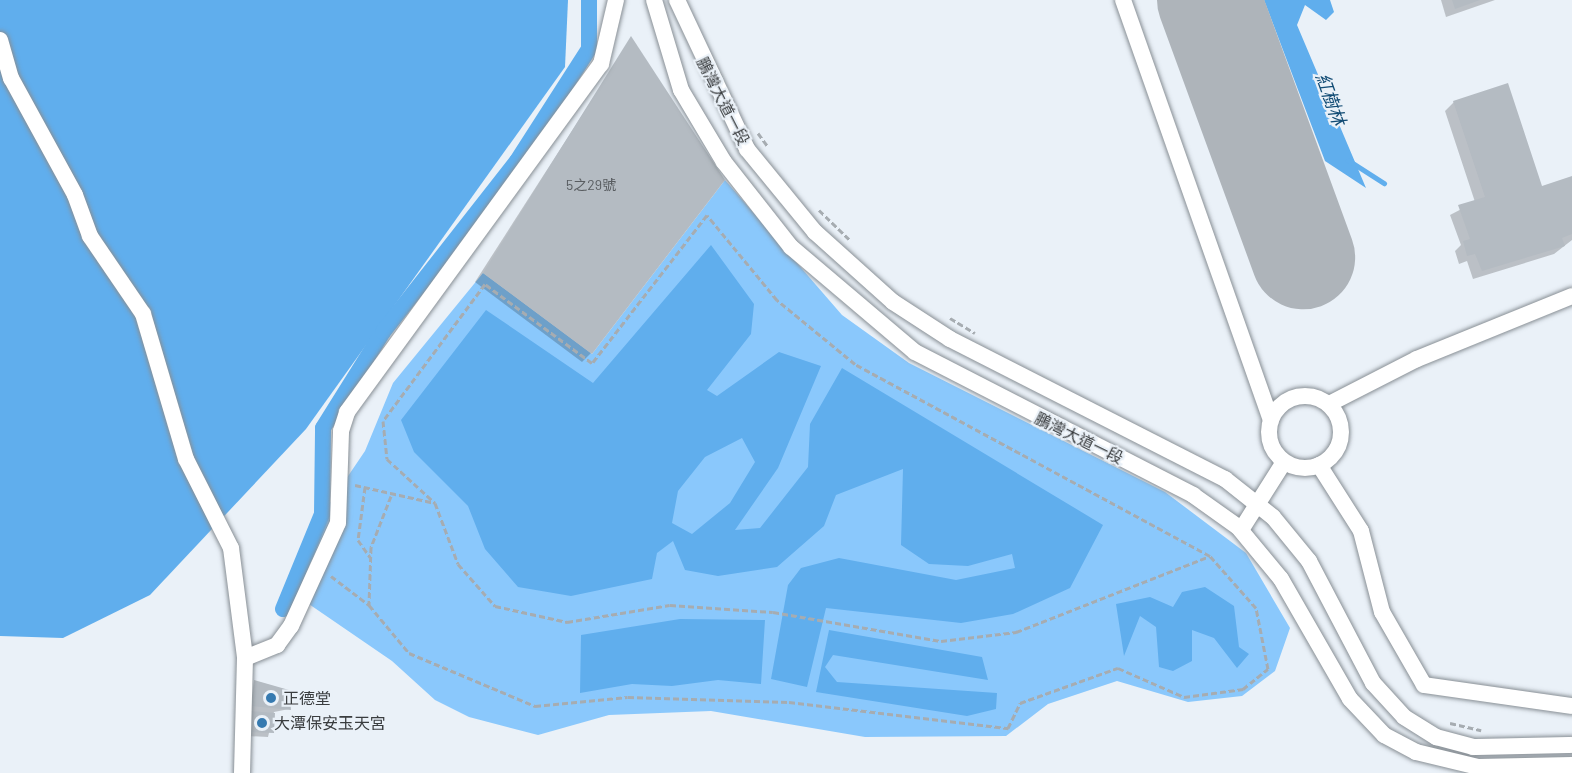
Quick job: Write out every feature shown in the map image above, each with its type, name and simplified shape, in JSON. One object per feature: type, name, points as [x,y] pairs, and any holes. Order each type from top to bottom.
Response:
[{"type":"street","points":[[244,658],[278,645],[338,523],[341,431],[347,412],[601,64],[616,0]]},
{"type":"street","name":"鵬灣大道一段","points":[[654,0],[681,90],[724,162],[791,247],[915,352],[1193,495],[1241,530],[1281,579],[1350,699],[1384,735],[1416,752],[1478,767],[1572,765]]},
{"type":"street","name":"鵬灣大道一段","points":[[676,0],[747,149],[815,232],[893,302],[950,339],[1225,479],[1257,505],[1309,561],[1373,684],[1404,717],[1436,737],[1473,747],[1572,745]]},
{"type":"street","points":[[1123,0],[1271,420],[1271,443],[1284,462]]},
{"type":"street","points":[[0,40],[12,78],[75,195],[90,237],[152,338],[186,459],[231,548],[244,658],[242,773]]},
{"type":"street","points":[[1271,420],[1296,397],[1329,404],[1418,359],[1572,296]]},
{"type":"street","points":[[1319,465],[1341,437],[1329,404]]},
{"type":"street","points":[[1241,530],[1284,462]]},
{"type":"street","points":[[1284,462],[1319,465]]},
{"type":"street","points":[[1319,465],[1360,531],[1382,612],[1424,685],[1572,706]]},
{"type":"path","points":[[318,566],[370,606],[409,653],[536,706],[628,697],[789,702],[1008,728],[1020,703],[1118,668],[1194,697],[1243,689],[1268,669],[1256,608],[1210,556],[855,364],[777,300],[707,215],[592,363],[484,284],[383,421],[387,459],[435,503],[458,564],[495,606],[567,622],[670,605],[773,612],[941,641],[1016,632],[1210,556]]},
{"type":"path","points":[[339,480],[391,495],[435,503]]},
{"type":"path","points":[[364,488],[358,540],[371,558]]},
{"type":"path","points":[[370,606],[371,558],[391,495]]},
{"type":"shaded area","points":[[0,0],[568,0],[565,67],[306,429],[150,595],[63,638],[0,636]]},
{"type":"shaded area","points":[[1264,0],[1330,0],[1334,12],[1326,20],[1305,5],[1297,25],[1366,188],[1325,161]]},
{"type":"shaded area","points":[[725,180],[842,315],[909,363],[1165,492],[1246,553],[1290,628],[1275,671],[1242,696],[1188,702],[1117,681],[1048,704],[1006,736],[865,737],[711,711],[609,715],[538,735],[469,717],[435,700],[392,661],[303,600],[321,516],[365,451],[393,383],[483,273],[592,354]]},
{"type":"shaded area","points":[[711,245],[754,304],[751,334],[707,390],[717,396],[779,352],[821,366],[778,468],[735,530],[760,528],[808,467],[810,424],[842,368],[1103,525],[1070,588],[1013,614],[961,623],[826,608],[807,687],[771,679],[788,585],[801,568],[839,558],[956,580],[1015,568],[1012,554],[968,566],[929,564],[901,545],[903,469],[836,495],[824,526],[777,567],[718,576],[685,570],[673,541],[657,553],[652,579],[571,596],[518,587],[485,549],[468,506],[414,452],[401,420],[486,310],[593,383]],"holes":[[[742,438],[755,462],[730,503],[692,534],[672,523],[678,491],[705,457]]]},
{"type":"shaded area","points":[[1205,587],[1234,606],[1239,647],[1249,654],[1237,668],[1214,638],[1192,630],[1192,661],[1173,671],[1159,667],[1156,627],[1140,616],[1124,656],[1116,604],[1150,597],[1173,607],[1182,592]]},
{"type":"shaded area","points":[[680,619],[765,620],[761,684],[718,680],[672,686],[632,684],[580,693],[581,635]]},
{"type":"shaded area","points":[[829,630],[982,657],[988,680],[833,655],[825,667],[837,682],[997,693],[996,709],[967,716],[816,692]]},
{"type":"building","points":[[1452,0],[1480,0],[1455,9]]},
{"type":"building","points":[[631,36],[725,180],[592,354],[483,273]]},
{"type":"building","points":[[1508,83],[1542,186],[1572,176],[1572,234],[1562,238],[1565,246],[1482,271],[1475,254],[1467,256],[1463,241],[1470,239],[1458,205],[1485,197],[1453,101]]},
{"type":"building","name":"正德堂","points":[[254,680],[289,690],[291,710],[252,706]]},
{"type":"building","name":"大潭保安玉天宮","points":[[251,711],[275,713],[274,733],[249,732]]},
{"type":"waterway","points":[[283,609],[322,514],[323,428],[383,332],[517,161],[589,49],[589,0]]},
{"type":"waterway","name":"紅樹林","points":[[1348,160],[1384,183]]},
{"type":"runway","points":[[1209,0],[1303,257]]},
{"type":"place","name":"正德堂","points":[[271,698]]},
{"type":"place","name":"大潭保安玉天宮","points":[[262,723]]}]
